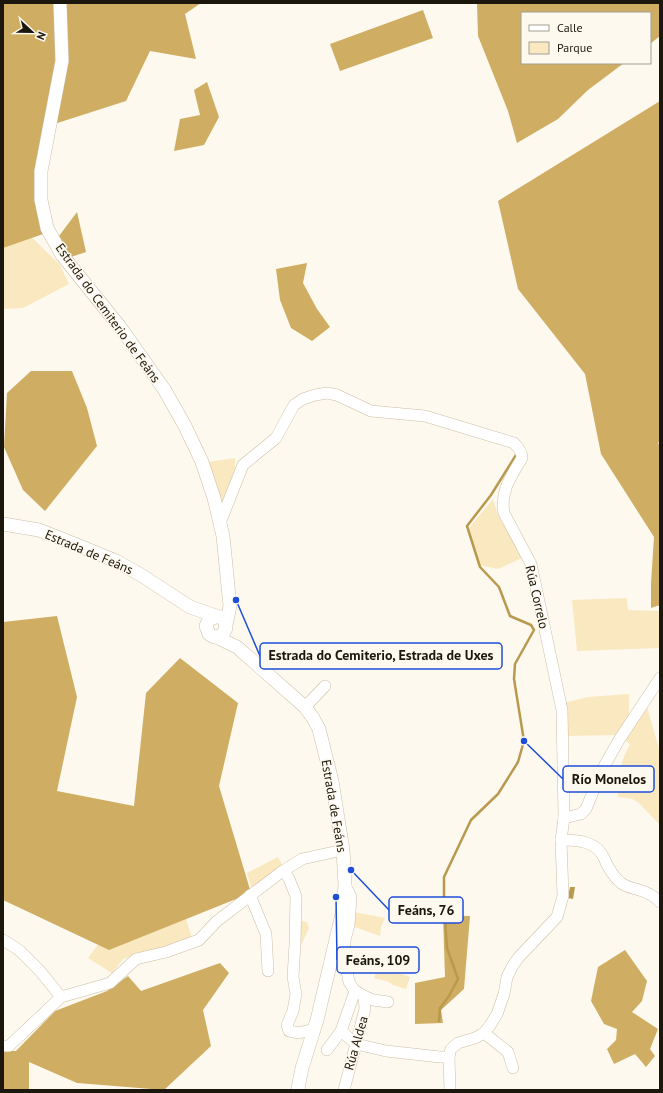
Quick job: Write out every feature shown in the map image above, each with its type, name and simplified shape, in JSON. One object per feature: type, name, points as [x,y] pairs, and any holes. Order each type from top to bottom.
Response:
[{"type":"street","name":"Estrada do Cemiterio de Feáns","points":[[60,3],[62,61],[41,170],[41,200],[47,228],[62,255],[120,327],[164,389],[185,426],[202,462],[214,498],[223,536],[229,591],[222,622]]},
{"type":"street","name":"Rúa Correlo","points":[[220,523],[243,465],[276,438],[294,405],[303,398],[315,395],[327,393],[337,395],[372,410],[425,416],[514,443],[518,446],[522,454],[522,458],[506,486],[502,504],[504,513],[531,564],[562,710],[564,818],[561,840],[563,896],[559,910],[552,922],[518,958],[512,967],[507,977],[504,994],[497,1014],[491,1024],[484,1032],[475,1038],[458,1043],[454,1046],[449,1057]]},
{"type":"street","name":"Estrada de Feáns","points":[[3,524],[39,530],[116,561],[141,575],[190,607],[222,622],[237,647]]},
{"type":"street","name":"Estrada de Feáns","points":[[190,607],[201,621],[208,634],[237,647],[305,707],[319,729],[332,781],[343,850],[345,886],[343,910],[314,1029],[302,1068],[298,1089]]},
{"type":"street","points":[[206,629],[207,622],[212,617],[222,622],[222,636],[216,637]]},
{"type":"street","points":[[564,818],[580,814],[586,809],[602,770],[619,740],[660,678]]},
{"type":"street","points":[[305,707],[325,686]]},
{"type":"street","points":[[561,840],[581,840],[590,844],[602,855],[608,869],[622,883],[646,893],[660,902]]},
{"type":"street","points":[[3,1046],[9,1046],[61,998],[110,983],[136,959],[166,952],[199,940],[217,921],[302,859],[343,850]]},
{"type":"street","points":[[284,871],[296,896],[293,977],[296,994],[293,1011],[287,1025],[289,1031],[300,1033],[314,1029]]},
{"type":"street","points":[[345,886],[351,897],[349,925],[345,940],[345,960],[349,982],[360,994],[373,1000],[388,1002]]},
{"type":"street","points":[[250,896],[266,934],[268,971]]},
{"type":"street","points":[[3,940],[19,950],[40,971],[61,998]]},
{"type":"street","points":[[327,1050],[341,1031],[360,994]]},
{"type":"street","name":"Rúa Aldea","points":[[344,1090],[365,1009],[360,994]]},
{"type":"street","points":[[341,1031],[356,1044],[386,1051],[449,1057],[450,1090]]},
{"type":"street","points":[[484,1032],[508,1052],[513,1068]]},
{"type":"green space","points":[[20,226],[60,265],[69,284],[23,308],[3,309],[3,239]]},
{"type":"green space","points":[[235,458],[235,476],[223,507],[208,462]]},
{"type":"green space","points":[[493,499],[498,515],[522,558],[498,569],[479,565],[468,529]]},
{"type":"green space","points":[[627,598],[628,610],[660,611],[660,648],[577,651],[572,600]]},
{"type":"green space","points":[[629,694],[629,718],[618,735],[566,736],[563,703],[588,697]]},
{"type":"green space","points":[[647,707],[660,752],[660,825],[638,802],[632,799],[618,797],[620,769],[630,744],[625,740]]},
{"type":"green space","points":[[278,857],[284,868],[252,890],[247,873]]},
{"type":"green space","points":[[135,895],[179,897],[192,938],[165,949],[146,952],[123,959],[112,973],[88,958]]},
{"type":"green space","points":[[354,912],[385,918],[381,927],[380,936],[352,926]]},
{"type":"green space","points":[[297,920],[307,922],[309,928],[299,950]]},
{"type":"green space","points":[[379,966],[410,977],[406,989],[374,978]]},
{"type":"shaded area","points":[[3,3],[201,3],[185,14],[196,59],[150,51],[126,101],[48,126],[46,233],[3,248]]},
{"type":"shaded area","points":[[477,3],[660,3],[660,36],[651,43],[651,12],[521,12],[521,64],[623,64],[588,90],[558,119],[517,143],[508,111],[478,36]]},
{"type":"shaded area","points":[[423,10],[433,38],[340,71],[330,44]]},
{"type":"shaded area","points":[[207,82],[219,117],[204,145],[174,151],[180,119],[200,115],[194,90]]},
{"type":"shaded area","points":[[660,101],[660,440],[658,443],[660,446],[660,605],[651,608],[654,537],[601,454],[585,374],[518,289],[498,201]]},
{"type":"shaded area","points":[[77,212],[86,252],[71,257],[59,236]]},
{"type":"shaded area","points":[[307,263],[303,283],[317,309],[330,327],[312,341],[291,328],[280,300],[276,269]]},
{"type":"shaded area","points":[[31,371],[72,371],[87,408],[97,446],[45,511],[23,490],[4,447],[7,393]]},
{"type":"shaded area","points":[[57,616],[77,697],[57,791],[134,806],[146,693],[180,658],[238,703],[219,786],[251,893],[109,950],[3,900],[3,622]]},
{"type":"shaded area","points":[[570,887],[575,887],[573,899],[568,898]]},
{"type":"shaded area","points":[[443,916],[470,916],[464,989],[441,1010],[443,1023],[415,1024],[415,983],[445,977]]},
{"type":"shaded area","points":[[625,950],[647,981],[642,1001],[632,1012],[658,1029],[650,1049],[655,1056],[646,1067],[635,1054],[614,1064],[607,1049],[616,1040],[617,1029],[604,1024],[591,1001],[598,967]]},
{"type":"shaded area","points":[[220,963],[229,973],[203,1010],[211,1046],[164,1090],[77,1083],[29,1062],[29,1090],[3,1090],[3,1051],[16,1051],[55,1011],[107,991],[128,976],[141,991]]},
{"type":"waterway","points":[[439,1021],[440,1008],[449,996],[458,979],[447,948],[444,877],[471,820],[498,794],[518,762],[524,741],[514,679],[515,664],[534,630],[531,625],[510,616],[499,587],[480,567],[467,526],[491,495],[516,455]]},
{"type":"place","name":"Estrada do Cemiterio, Estrada de Uxes","points":[[236,600]]},
{"type":"place","name":"Río Monelos","points":[[524,741]]},
{"type":"place","name":"Feáns, 76","points":[[351,870]]},
{"type":"place","name":"Feáns, 109","points":[[336,897]]}]
